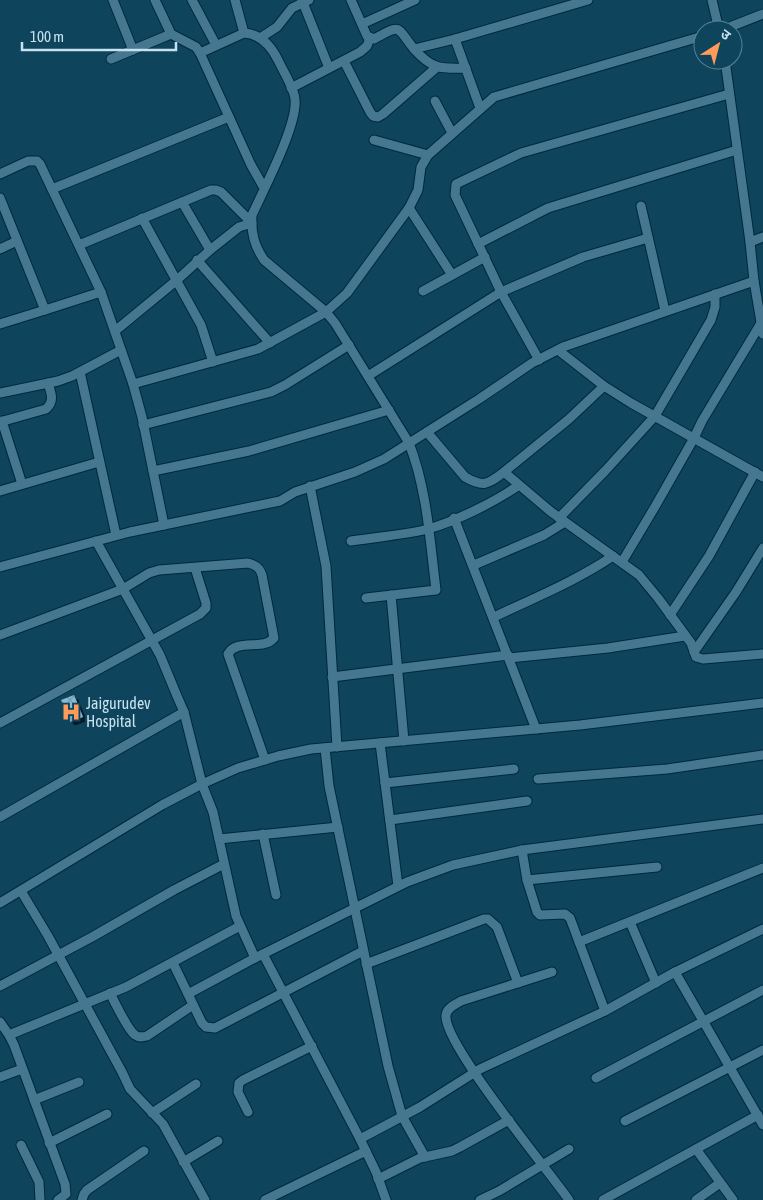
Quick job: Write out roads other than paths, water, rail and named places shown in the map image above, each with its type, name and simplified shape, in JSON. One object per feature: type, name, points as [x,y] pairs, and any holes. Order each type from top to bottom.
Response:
[{"type":"street","points":[[113,0],[133,50]]},
{"type":"street","points":[[155,0],[171,34],[196,47],[200,53],[251,165],[264,188]]},
{"type":"street","points":[[192,0],[216,45]]},
{"type":"street","points":[[235,0],[244,33]]},
{"type":"street","points":[[351,0],[367,36],[370,38]]},
{"type":"street","points":[[362,24],[415,0]]},
{"type":"street","points":[[414,49],[456,39],[588,0]]},
{"type":"street","points":[[712,0],[717,20]]},
{"type":"street","points":[[260,38],[277,27],[292,8],[305,1],[329,68]]},
{"type":"street","points":[[743,21],[763,14]]},
{"type":"street","points":[[370,38],[396,28],[401,30],[414,49],[423,58],[437,67],[443,69],[466,68]]},
{"type":"street","points":[[200,53],[244,33],[252,34],[266,41],[276,55],[295,98],[294,110],[290,131],[252,215],[253,239],[257,250],[264,260],[326,312],[335,323],[409,443],[420,478],[436,590],[366,598]]},
{"type":"street","points":[[111,59],[171,34]]},
{"type":"street","points":[[290,88],[360,52],[367,46],[370,38]]},
{"type":"street","points":[[456,39],[480,108]]},
{"type":"street","points":[[133,384],[253,350],[270,343],[326,312],[347,293],[409,208],[418,190],[422,167],[428,155],[494,97],[693,39]]},
{"type":"street","points":[[344,61],[370,112],[373,116],[378,117],[437,67]]},
{"type":"street","points":[[726,70],[754,281],[763,334]]},
{"type":"street","points":[[539,360],[501,292],[478,244],[455,195],[456,184],[521,153],[729,94]]},
{"type":"street","points":[[435,101],[452,133]]},
{"type":"street","points":[[52,188],[229,117]]},
{"type":"street","points":[[374,140],[428,155]]},
{"type":"street","points":[[478,244],[548,208],[737,150]]},
{"type":"street","points":[[0,174],[33,160],[40,164],[101,292],[133,384],[144,425],[164,525]]},
{"type":"street","points":[[79,245],[210,190],[221,192],[252,223]]},
{"type":"street","points":[[0,198],[45,310]]},
{"type":"street","points":[[182,202],[210,250]]},
{"type":"street","points":[[641,206],[665,311]]},
{"type":"street","points":[[409,208],[452,275]]},
{"type":"street","points":[[142,218],[205,333],[213,362]]},
{"type":"street","points":[[115,332],[177,280],[197,260],[239,227],[252,223]]},
{"type":"street","points":[[750,242],[763,237]]},
{"type":"street","points":[[368,376],[501,292],[583,257],[648,238]]},
{"type":"street","points":[[0,249],[17,241]]},
{"type":"street","points":[[423,291],[485,258]]},
{"type":"street","points":[[197,260],[270,343]]},
{"type":"street","points":[[0,567],[116,535],[280,500],[310,486],[355,472],[384,459],[539,360],[558,350],[754,281]]},
{"type":"street","points":[[0,324],[101,292]]},
{"type":"street","points":[[474,566],[544,535],[562,520],[655,416],[711,320],[716,307],[715,294]]},
{"type":"street","points":[[622,562],[656,506],[702,421],[761,323]]},
{"type":"street","points":[[144,425],[271,392],[349,345]]},
{"type":"street","points":[[0,392],[58,381],[80,372],[121,350]]},
{"type":"street","points":[[558,350],[604,386],[759,475],[670,615]]},
{"type":"street","points":[[80,372],[116,535]]},
{"type":"street","points":[[22,484],[1,422],[46,409],[51,405],[52,400],[48,383]]},
{"type":"street","points":[[427,432],[465,477],[473,482],[484,484],[504,472],[569,419],[604,386]]},
{"type":"street","points":[[153,471],[249,451],[389,410]]},
{"type":"street","points":[[0,491],[99,462]]},
{"type":"street","points":[[504,472],[562,520],[639,575],[691,643],[696,657],[703,659],[763,654]]},
{"type":"street","points":[[351,541],[428,529],[498,498],[519,485]]},
{"type":"street","points":[[310,486],[326,566],[337,747]]},
{"type":"street","points":[[454,518],[536,729]]},
{"type":"street","points":[[96,541],[151,640],[169,675],[184,712],[202,784],[213,812],[236,916],[240,926],[283,992],[312,1046],[366,1151],[386,1200]]},
{"type":"street","points":[[694,652],[736,592],[763,548]]},
{"type":"street","points":[[494,617],[597,567],[613,556]]},
{"type":"street","points":[[0,635],[123,589],[149,573],[159,570],[248,563],[255,565],[260,570],[274,638],[269,642],[234,647],[228,654],[265,760]]},
{"type":"street","points":[[0,723],[204,612],[206,603],[195,568]]},
{"type":"street","points":[[391,595],[404,741]]},
{"type":"street","points":[[332,677],[608,648],[685,636]]},
{"type":"street","points":[[0,903],[162,805],[238,768],[265,760],[325,748],[536,729],[763,703]]},
{"type":"street","points":[[0,817],[184,712]]},
{"type":"street","points":[[380,743],[398,886]]},
{"type":"street","points":[[325,748],[329,786],[388,1066],[402,1116],[425,1156]]},
{"type":"street","points":[[538,778],[666,769],[763,756]]},
{"type":"street","points":[[385,783],[514,769]]},
{"type":"street","points":[[390,820],[526,801]]},
{"type":"street","points":[[188,994],[398,886],[453,864],[522,850],[763,820]]},
{"type":"street","points":[[218,839],[338,827]]},
{"type":"street","points":[[262,834],[276,895]]},
{"type":"street","points":[[522,850],[527,880],[537,912],[540,915],[568,915],[605,1011]]},
{"type":"street","points":[[0,986],[92,938],[174,890],[224,864]]},
{"type":"street","points":[[527,880],[657,867]]},
{"type":"street","points":[[579,942],[763,868]]},
{"type":"street","points":[[21,891],[58,955],[130,1089],[163,1124],[204,1200]]},
{"type":"street","points":[[366,964],[488,919],[497,927],[518,983]]},
{"type":"street","points":[[630,922],[656,983]]},
{"type":"street","points":[[9,1035],[126,987],[240,926]]},
{"type":"street","points":[[360,1139],[475,1072],[605,1011],[675,972],[763,929]]},
{"type":"street","points":[[172,963],[206,1027],[215,1028],[363,951]]},
{"type":"street","points":[[552,972],[461,1001],[447,1011],[446,1024],[457,1046],[475,1072],[569,1200]]},
{"type":"street","points":[[675,972],[731,1066],[763,1125]]},
{"type":"street","points":[[596,1078],[763,990]]},
{"type":"street","points":[[110,993],[130,1030],[141,1038],[194,1005]]},
{"type":"street","points":[[0,1022],[9,1035],[67,1191],[64,1197],[58,1200]]},
{"type":"street","points":[[248,1112],[238,1092],[239,1083],[312,1046]]},
{"type":"street","points":[[625,1121],[763,1050]]},
{"type":"street","points":[[0,1076],[22,1069]]},
{"type":"street","points":[[34,1100],[79,1082]]},
{"type":"street","points":[[152,1113],[196,1084]]},
{"type":"street","points":[[50,1143],[108,1114]]},
{"type":"street","points":[[603,1200],[758,1115]]},
{"type":"street","points":[[378,1179],[425,1156],[452,1151],[509,1120]]},
{"type":"street","points":[[184,1162],[218,1141]]},
{"type":"street","points":[[20,1145],[39,1182],[40,1200]]},
{"type":"street","points":[[480,1200],[499,1191],[569,1149]]},
{"type":"street","points":[[696,1149],[733,1200]]},
{"type":"street","points":[[82,1200],[87,1190],[144,1151]]},
{"type":"street","points":[[265,1200],[366,1151]]},
{"type":"street","points":[[696,1200],[720,1183]]},
{"type":"place","name":"Jaigurudev Hospital","points":[[71,712]]}]
